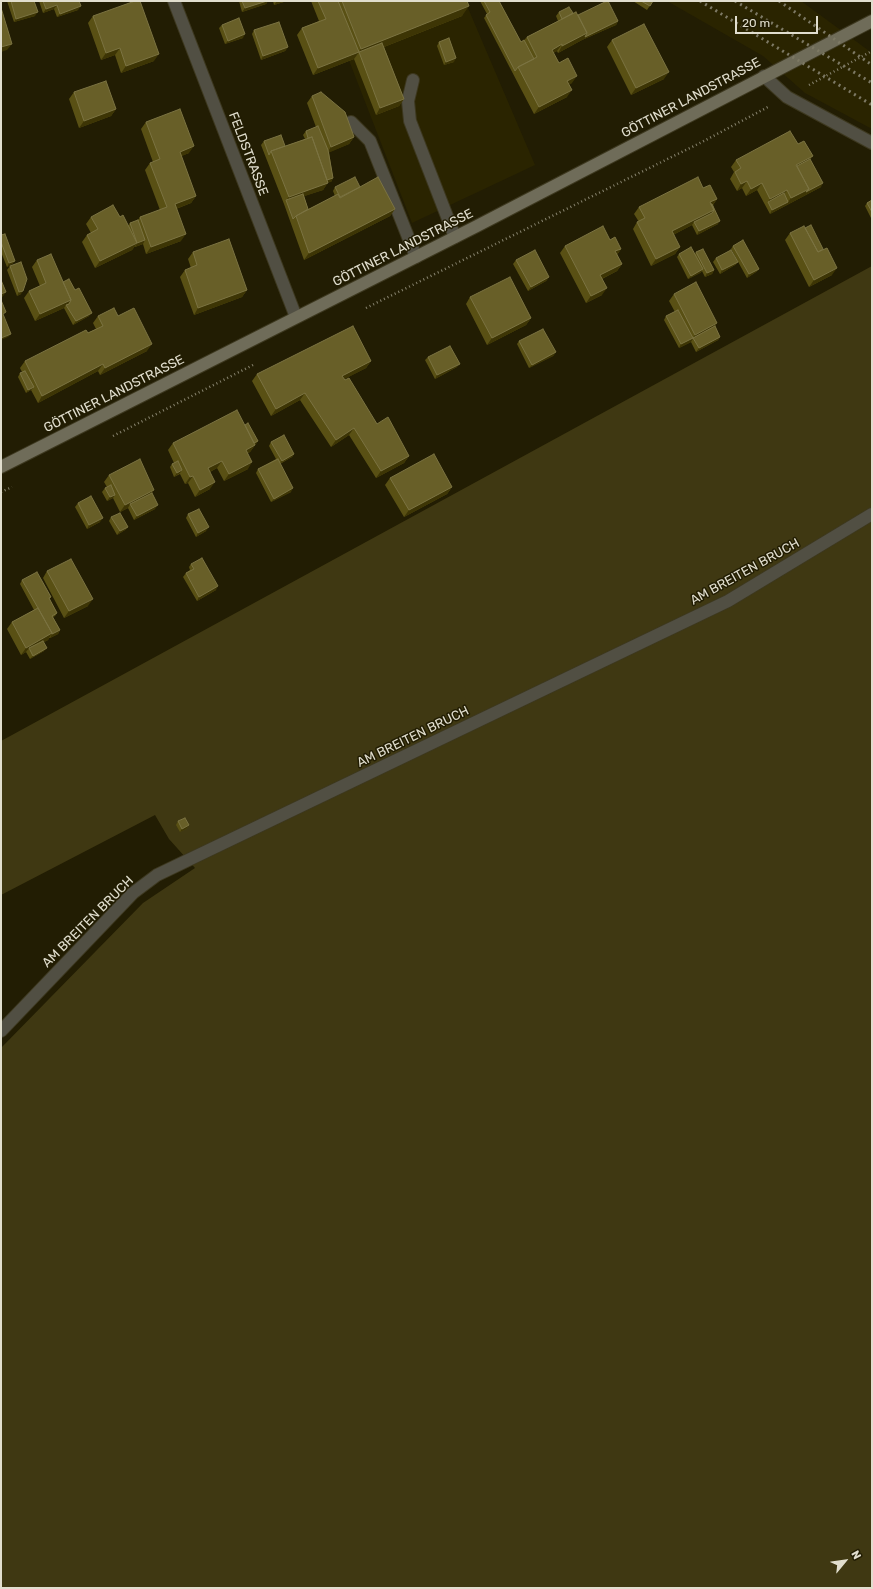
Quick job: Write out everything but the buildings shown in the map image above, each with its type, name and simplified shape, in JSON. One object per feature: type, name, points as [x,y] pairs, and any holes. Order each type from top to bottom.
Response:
[{"type":"street","name":"FELDSTRASSE","points":[[174,1],[296,317]]},
{"type":"street","name":"GÖTTINER LANDSTRASSE","points":[[1,467],[416,257],[872,21]]},
{"type":"street","points":[[764,76],[787,97],[872,143]]},
{"type":"street","points":[[413,80],[408,101],[410,121],[455,237]]},
{"type":"street","points":[[351,122],[370,141],[416,257]]},
{"type":"street","name":"AM BREITEN BRUCH","points":[[1,1032],[133,893],[157,876],[728,601],[872,514]]},
{"type":"path","points":[[363,309],[702,142],[872,51]]},
{"type":"path","points":[[108,438],[258,362]]},
{"type":"path","points":[[1,492],[14,485]]},
{"type":"shaded area","points":[[326,1],[465,1],[535,165],[412,223]]},
{"type":"shaded area","points":[[667,1],[801,1],[872,53],[872,129],[805,93],[763,56]]},
{"type":"shaded area","points":[[872,266],[872,1588],[1,1588],[1,1048],[143,903],[195,868],[169,839],[155,815],[1,895],[1,741]]},
{"type":"railway","points":[[700,1],[872,105]]},
{"type":"railway","points":[[735,1],[872,83]]},
{"type":"railway","points":[[779,1],[872,65]]}]
